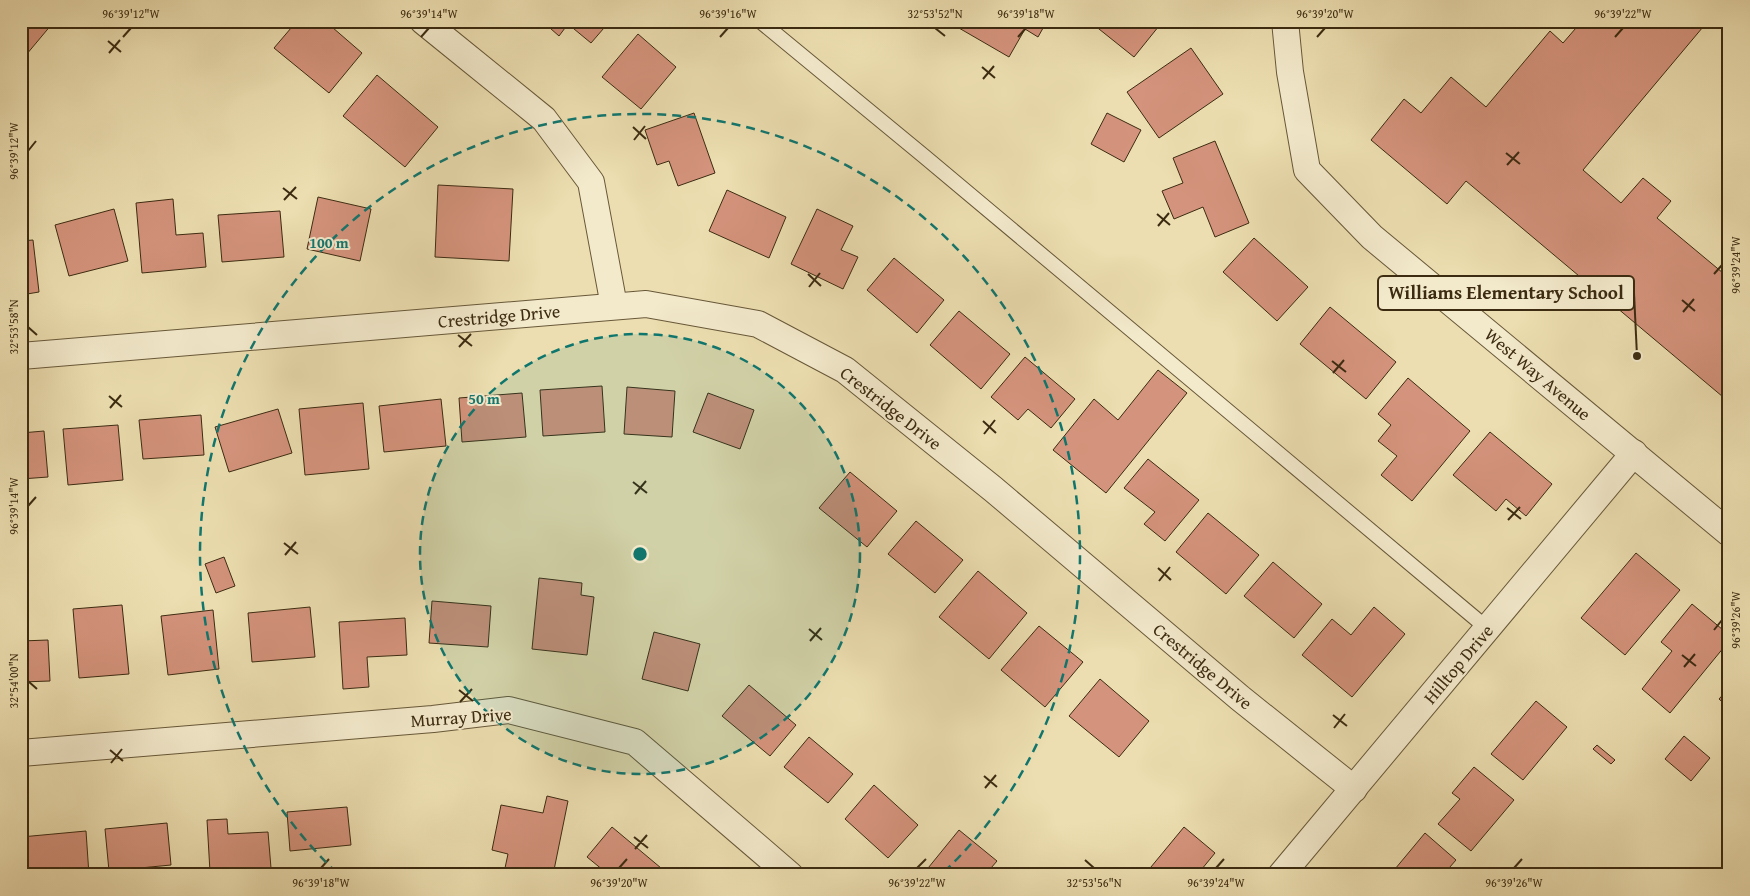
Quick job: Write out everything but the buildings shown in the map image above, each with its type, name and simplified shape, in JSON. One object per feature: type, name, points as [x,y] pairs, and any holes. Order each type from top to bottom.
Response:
[{"type":"street","points":[[423,21],[544,119],[591,182],[614,306]]},
{"type":"street","name":"West Way Avenue","points":[[1285,21],[1290,72],[1307,170],[1372,237],[1729,533]]},
{"type":"street","name":"Crestridge Drive","points":[[21,356],[646,304],[758,324],[845,370],[993,489],[1240,698],[1354,789]]},
{"type":"street","name":"Hilltop Drive","points":[[1281,875],[1634,453]]},
{"type":"street","name":"Murray Drive","points":[[21,753],[434,719],[509,710],[636,742],[790,875]]},
{"type":"lane","points":[[760,21],[1488,629]]},
{"type":"place","name":"Williams Elementary School","points":[[1637,356]]}]
